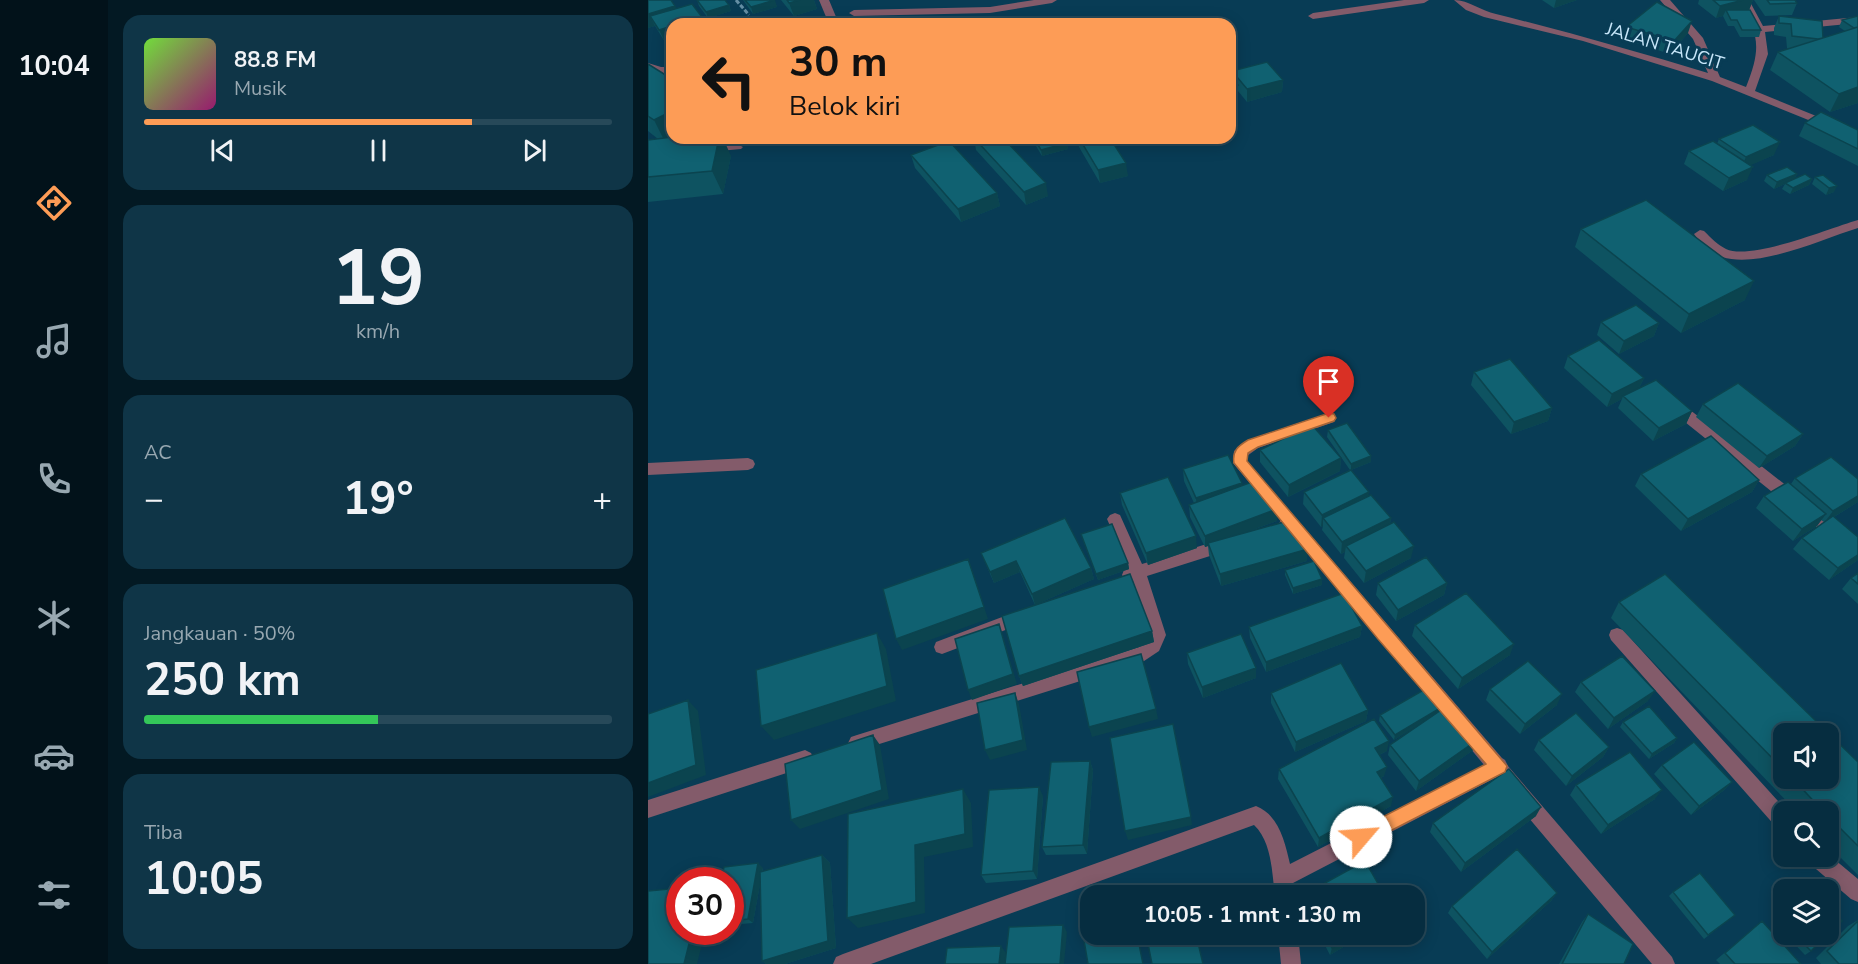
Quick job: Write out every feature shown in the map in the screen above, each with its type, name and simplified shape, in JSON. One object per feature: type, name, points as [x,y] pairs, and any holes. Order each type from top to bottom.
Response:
[{"type":"street","points":[[824,0],[832,18]]},
{"type":"street","points":[[854,13],[990,10],[1052,0]]},
{"type":"street","points":[[1313,16],[1424,0]]},
{"type":"street","name":"JALAN TAUCIT","points":[[1459,0],[1469,8],[1487,15],[1586,39],[1716,79],[1858,137]]},
{"type":"street","points":[[1665,0],[1698,38],[1716,79]]},
{"type":"street","points":[[1744,0],[1761,29],[1764,52],[1750,91]]},
{"type":"street","points":[[1761,29],[1858,20]]},
{"type":"street","points":[[648,66],[666,70]]},
{"type":"street","points":[[694,150],[737,147]]},
{"type":"street","points":[[1700,234],[1717,249],[1737,257],[1771,250],[1858,224]]},
{"type":"street","points":[[1663,396],[1858,551]]},
{"type":"street","points":[[1329,418],[1253,444],[1239,455],[1240,463],[1665,964]]},
{"type":"street","points":[[648,469],[748,464]]},
{"type":"street","points":[[840,749],[1144,653],[1153,646],[1158,635],[1138,572],[1115,519]]},
{"type":"street","points":[[1270,530],[1293,523]]},
{"type":"street","points":[[1116,581],[1237,540]]},
{"type":"street","points":[[942,647],[1040,610]]},
{"type":"street","points":[[1617,635],[1773,809]]},
{"type":"street","points":[[648,809],[817,756]]},
{"type":"street","points":[[1288,885],[1499,766]]},
{"type":"street","points":[[843,964],[1256,816],[1270,826],[1284,885]]},
{"type":"street","points":[[1829,867],[1858,892]]},
{"type":"street","points":[[1289,945],[1291,964]]},
{"type":"path","points":[[736,0],[749,15]]},
{"type":"building","points":[[648,0],[671,0],[675,6],[648,14]]},
{"type":"building","points":[[697,0],[725,0],[729,5],[706,12]]},
{"type":"building","points":[[745,0],[775,0],[751,7]]},
{"type":"building","points":[[1713,0],[1743,0],[1720,6]]},
{"type":"building","points":[[1767,0],[1795,0],[1797,3],[1770,4]]},
{"type":"building","points":[[1657,2],[1692,21],[1674,41],[1626,27]]},
{"type":"building","points":[[692,4],[702,17],[666,18],[666,28],[659,30],[650,16]]},
{"type":"building","points":[[1726,10],[1750,10],[1761,30],[1742,30],[1737,20],[1731,20]]},
{"type":"building","points":[[1779,16],[1822,21],[1823,38],[1792,36],[1791,24],[1779,23]]},
{"type":"building","points":[[1858,16],[1858,27],[1854,28],[1842,20]]},
{"type":"building","points":[[1858,27],[1858,87],[1839,94],[1778,52]]},
{"type":"building","points":[[1267,62],[1283,80],[1247,89],[1236,76],[1236,70]]},
{"type":"building","points":[[648,64],[666,75],[666,114],[654,120],[648,116]]},
{"type":"building","points":[[1821,112],[1858,130],[1858,149],[1805,123]]},
{"type":"building","points":[[1753,125],[1780,142],[1746,157],[1719,139]]},
{"type":"building","points":[[666,138],[666,144],[718,144],[712,171],[648,177],[648,140]]},
{"type":"building","points":[[1713,141],[1753,167],[1729,178],[1689,151]]},
{"type":"building","points":[[941,144],[952,144],[997,193],[958,209],[911,155]]},
{"type":"building","points":[[980,144],[1009,144],[1046,183],[1024,192]]},
{"type":"building","points":[[1038,144],[1063,144],[1041,150]]},
{"type":"building","points":[[1083,144],[1114,144],[1126,163],[1098,170]]},
{"type":"building","points":[[1787,167],[1797,174],[1777,182],[1767,175]]},
{"type":"building","points":[[1805,174],[1812,179],[1793,188],[1785,183]]},
{"type":"building","points":[[1823,175],[1837,186],[1829,188],[1815,177]]},
{"type":"building","points":[[1646,200],[1754,281],[1689,314],[1581,229]]},
{"type":"building","points":[[1636,305],[1659,323],[1624,341],[1601,322]]},
{"type":"building","points":[[1599,340],[1644,378],[1612,394],[1568,356]]},
{"type":"building","points":[[1510,359],[1552,408],[1514,422],[1474,372]]},
{"type":"building","points":[[1656,380],[1692,411],[1659,428],[1623,396]]},
{"type":"building","points":[[1738,383],[1803,434],[1767,456],[1703,404]]},
{"type":"building","points":[[1347,423],[1371,456],[1351,464],[1328,430]]},
{"type":"building","points":[[1312,425],[1341,458],[1289,485],[1260,450]]},
{"type":"building","points":[[1711,436],[1759,480],[1688,519],[1641,474]]},
{"type":"building","points":[[1228,455],[1242,483],[1196,498],[1183,469]]},
{"type":"building","points":[[1831,457],[1858,479],[1858,496],[1833,511],[1795,478]]},
{"type":"building","points":[[1351,470],[1369,492],[1322,515],[1304,492]]},
{"type":"building","points":[[1168,477],[1196,536],[1146,553],[1120,493]]},
{"type":"building","points":[[1260,479],[1277,509],[1205,536],[1189,505]]},
{"type":"building","points":[[1788,482],[1826,514],[1802,529],[1764,496]]},
{"type":"building","points":[[1371,495],[1391,518],[1342,542],[1323,518]]},
{"type":"building","points":[[1833,516],[1858,537],[1858,555],[1838,568],[1802,538]]},
{"type":"building","points":[[1065,518],[1091,568],[1032,594],[1016,561],[990,572],[981,553]]},
{"type":"building","points":[[1295,519],[1308,549],[1220,574],[1208,543]]},
{"type":"building","points":[[1394,522],[1414,546],[1366,571],[1346,546]]},
{"type":"building","points":[[1112,524],[1128,563],[1096,574],[1081,534]]},
{"type":"building","points":[[1426,557],[1447,583],[1398,610],[1378,583]]},
{"type":"building","points":[[968,559],[984,607],[896,639],[883,589]]},
{"type":"building","points":[[1314,561],[1322,579],[1293,588],[1285,570]]},
{"type":"building","points":[[1858,573],[1858,584],[1851,578]]},
{"type":"building","points":[[1130,574],[1152,631],[1019,676],[1002,616]]},
{"type":"building","points":[[1665,574],[1818,723],[1773,723],[1773,759],[1619,602]]},
{"type":"building","points":[[1344,593],[1362,626],[1266,662],[1249,627]]},
{"type":"building","points":[[1466,593],[1514,644],[1462,678],[1415,625]]},
{"type":"building","points":[[999,624],[1013,674],[968,690],[955,639]]},
{"type":"building","points":[[877,633],[887,686],[761,726],[756,670]]},
{"type":"building","points":[[1241,634],[1256,668],[1202,687],[1187,653]]},
{"type":"building","points":[[1141,654],[1156,709],[1089,727],[1077,672]]},
{"type":"building","points":[[1622,656],[1655,691],[1614,718],[1581,682]]},
{"type":"building","points":[[1528,661],[1562,694],[1525,724],[1490,689]]},
{"type":"building","points":[[1341,663],[1368,710],[1296,742],[1271,693]]},
{"type":"building","points":[[1427,688],[1442,707],[1395,735],[1380,715]]},
{"type":"building","points":[[1015,693],[1023,740],[985,750],[977,703]]},
{"type":"building","points":[[688,700],[696,765],[648,783],[648,714]]},
{"type":"building","points":[[1450,704],[1480,738],[1419,781],[1390,745]]},
{"type":"building","points":[[1649,706],[1677,738],[1652,754],[1623,722]]},
{"type":"building","points":[[1576,713],[1609,747],[1572,776],[1539,740]]},
{"type":"building","points":[[1374,719],[1389,741],[1375,748],[1387,767],[1377,772],[1393,797],[1319,838],[1279,769]]},
{"type":"building","points":[[1173,724],[1191,817],[1125,831],[1110,738]]},
{"type":"building","points":[[873,735],[882,790],[791,820],[785,764]]},
{"type":"building","points":[[1694,742],[1732,782],[1699,806],[1662,765]]},
{"type":"building","points":[[1839,743],[1858,762],[1858,846],[1839,827],[1839,801],[1814,801],[1802,789],[1839,789]]},
{"type":"building","points":[[1630,752],[1662,790],[1608,825],[1576,785]]},
{"type":"building","points":[[1090,761],[1083,845],[1042,847],[1051,762]]},
{"type":"building","points":[[1509,769],[1541,807],[1465,863],[1433,823]]},
{"type":"building","points":[[1039,787],[1033,871],[981,875],[989,790]]},
{"type":"building","points":[[963,789],[965,834],[915,845],[916,902],[847,918],[848,814]]},
{"type":"building","points":[[1517,849],[1557,893],[1492,952],[1452,906]]},
{"type":"building","points":[[822,855],[828,941],[762,961],[760,872]]},
{"type":"building","points":[[1365,861],[1379,885],[1321,885]]},
{"type":"building","points":[[758,863],[748,919],[744,919],[744,867],[724,867]]},
{"type":"building","points":[[1700,873],[1735,915],[1708,935],[1673,892]]},
{"type":"building","points":[[666,889],[666,945],[689,945],[684,964],[648,964],[648,891]]},
{"type":"building","points":[[1588,914],[1633,944],[1624,964],[1562,964]]},
{"type":"building","points":[[1762,921],[1773,933],[1773,945],[1784,945],[1801,964],[1735,964],[1725,953]]},
{"type":"building","points":[[1858,921],[1858,964],[1839,964],[1827,951],[1833,945],[1839,945],[1839,939]]},
{"type":"building","points":[[1063,925],[1060,964],[1005,964],[1009,927]]},
{"type":"building","points":[[1085,945],[1139,945],[1143,964],[1088,964]]},
{"type":"building","points":[[1148,945],[1199,945],[1203,964],[1152,964]]},
{"type":"building","points":[[1805,945],[1817,945],[1811,951]]},
{"type":"building","points":[[1001,946],[999,964],[945,964],[947,948]]},
{"type":"route","points":[[1329,418],[1253,444],[1239,455],[1240,463],[1293,523],[1383,634],[1499,766],[1361,837]]}]
